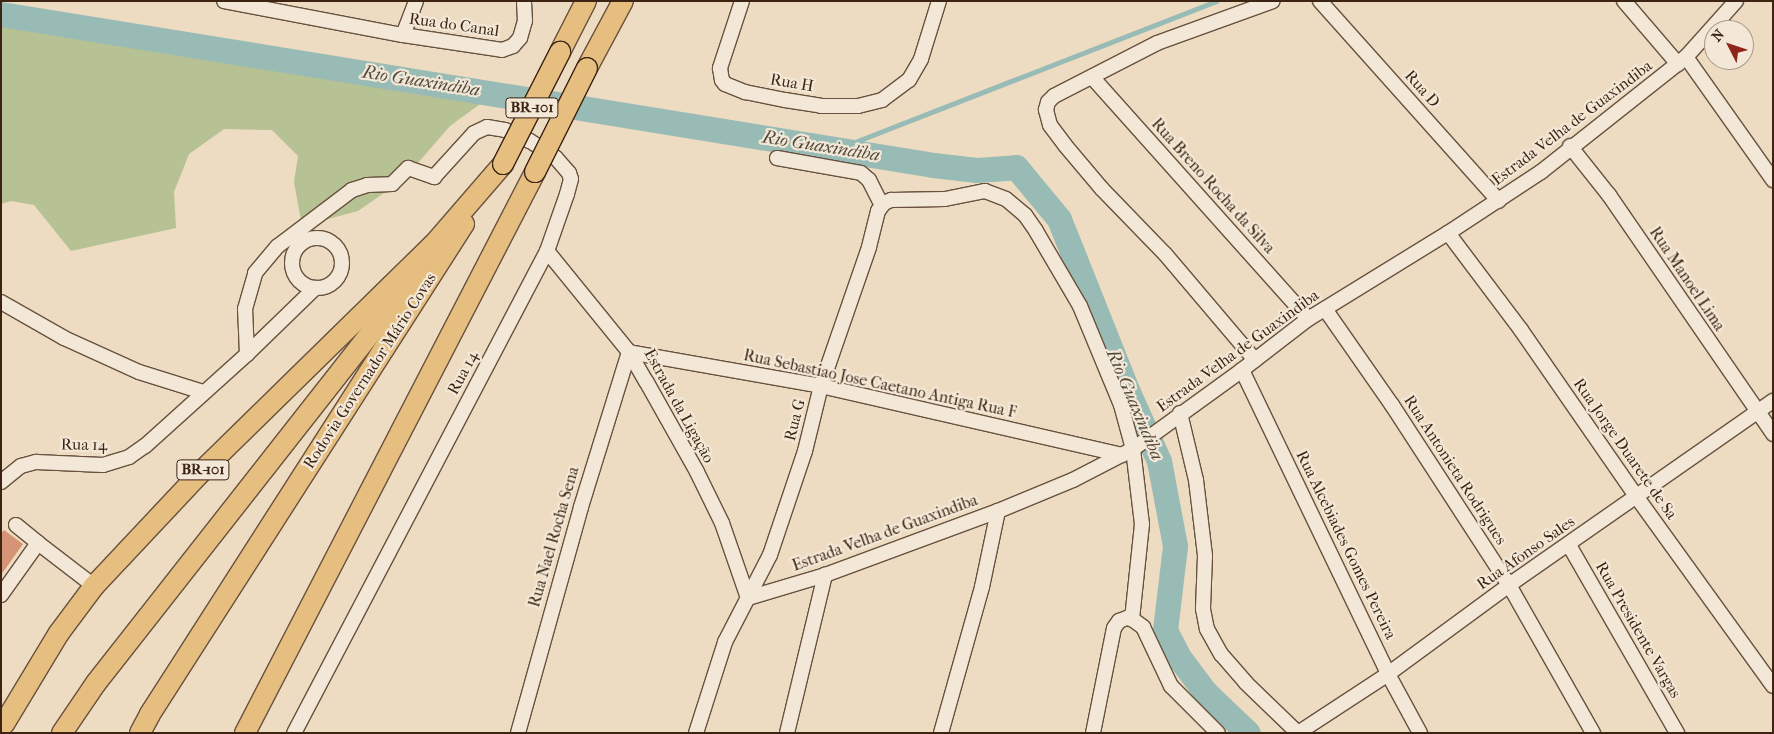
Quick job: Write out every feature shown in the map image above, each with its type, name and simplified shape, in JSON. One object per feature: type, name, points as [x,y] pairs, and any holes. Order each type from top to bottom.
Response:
[{"type":"highway","name":"Rodovia Governador Mário Covas","points":[[140,733],[161,697],[503,164],[586,1]]},
{"type":"highway","name":"BR-101","points":[[245,733],[623,1]]},
{"type":"highway","name":"BR-101","points":[[4,724],[59,633],[94,586],[203,470],[434,244],[503,164]]},
{"type":"highway","name":"BR-101","points":[[62,733],[96,682],[503,164]]},
{"type":"street","name":"Rua do Canal","points":[[224,1],[255,4],[403,35],[494,50],[508,48],[520,38],[525,21],[524,1]]},
{"type":"street","points":[[403,35],[416,1]]},
{"type":"street","name":"Rua H","points":[[742,1],[720,68],[722,80],[732,88],[821,106],[858,106],[882,100],[898,90],[909,80],[921,59],[939,1]]},
{"type":"street","points":[[1255,360],[1165,254],[1102,189],[1050,125],[1046,110],[1050,99],[1157,43],[1273,1]]},
{"type":"street","name":"Rua D","points":[[1320,1],[1499,201]]},
{"type":"street","points":[[1624,1],[1682,61],[1773,180]]},
{"type":"street","name":"Estrada Velha de Guaxindiba","points":[[748,598],[825,575],[998,510],[1073,480],[1133,449],[1180,413],[1242,370],[1308,319],[1499,201],[1541,172],[1570,146],[1682,61],[1736,1]]},
{"type":"street","name":"Rua Breno Rocha da Silva","points":[[1092,77],[1308,319]]},
{"type":"street","name":"Rua 14","points":[[247,354],[245,309],[251,283],[264,261],[278,246],[352,190],[367,185],[392,184],[408,168],[430,177],[437,175],[474,133],[487,127],[505,130],[530,141],[564,165],[570,179],[547,251],[294,733]]},
{"type":"street","name":"Rua Manoel Lima","points":[[1570,146],[1609,195],[1756,412],[1773,434]]},
{"type":"street","points":[[777,158],[861,173],[869,180],[882,205],[891,200],[945,199],[985,191],[998,194],[1016,206],[1036,230],[1080,306],[1121,405],[1133,449],[1142,524],[1132,619]]},
{"type":"street","name":"Rua G","points":[[748,598],[770,555],[805,451],[822,386],[882,205]]},
{"type":"street","name":"Rua Jorge Duarete de Sa","points":[[1448,233],[1521,330],[1636,496],[1773,686]]},
{"type":"street","name":"Estrada da Ligação","points":[[547,251],[629,352],[697,472],[722,523],[748,598]]},
{"type":"street","name":"Rua 14","points":[[1,482],[21,466],[36,462],[103,465],[121,461],[145,446],[247,354],[316,288]]},
{"type":"street","points":[[1,302],[64,338],[139,372],[203,392]]},
{"type":"street","name":"Rua Antonieta Rodrigues","points":[[1325,309],[1397,413],[1509,585],[1593,733]]},
{"type":"street","name":"Rua Sebastiao Jose Caetano Antiga Rua F","points":[[629,352],[822,386],[1133,449]]},
{"type":"street","name":"Rua Nael Rocha Sena","points":[[518,733],[573,534],[629,352]]},
{"type":"street","name":"Rua Alcebiades Gomes Pereira","points":[[1242,370],[1388,674],[1420,733]]},
{"type":"street","name":"Rua Afonso Sales","points":[[1298,733],[1388,674],[1509,585],[1773,401]]},
{"type":"street","points":[[1180,413],[1196,480],[1205,556],[1203,609],[1207,629],[1221,654],[1246,683],[1298,733]]},
{"type":"street","points":[[941,733],[982,588],[998,510]]},
{"type":"street","points":[[16,525],[94,586]]},
{"type":"street","points":[[1,595],[38,543]]},
{"type":"street","name":"Rua Presidente Vargas","points":[[1569,545],[1677,733]]},
{"type":"street","points":[[787,733],[825,575]]},
{"type":"street","points":[[696,733],[725,642],[748,598]]},
{"type":"street","points":[[1093,733],[1117,623],[1123,619],[1132,619],[1146,631],[1171,686],[1218,733]]},
{"type":"green space","points":[[1,14],[457,88],[487,99],[450,126],[404,179],[358,211],[302,226],[294,182],[298,156],[272,130],[224,129],[189,154],[174,192],[176,228],[71,251],[34,205],[11,201],[1,204]]},
{"type":"building","points":[[4,530],[23,544],[1,575],[1,534]]},
{"type":"waterway","points":[[837,149],[1216,1]]},
{"type":"waterway","name":"Rio Guaxindiba","points":[[1,14],[933,165],[977,170],[1016,167],[1059,219],[1128,392],[1159,461],[1175,546],[1165,630],[1178,656],[1205,692],[1248,733]]}]
